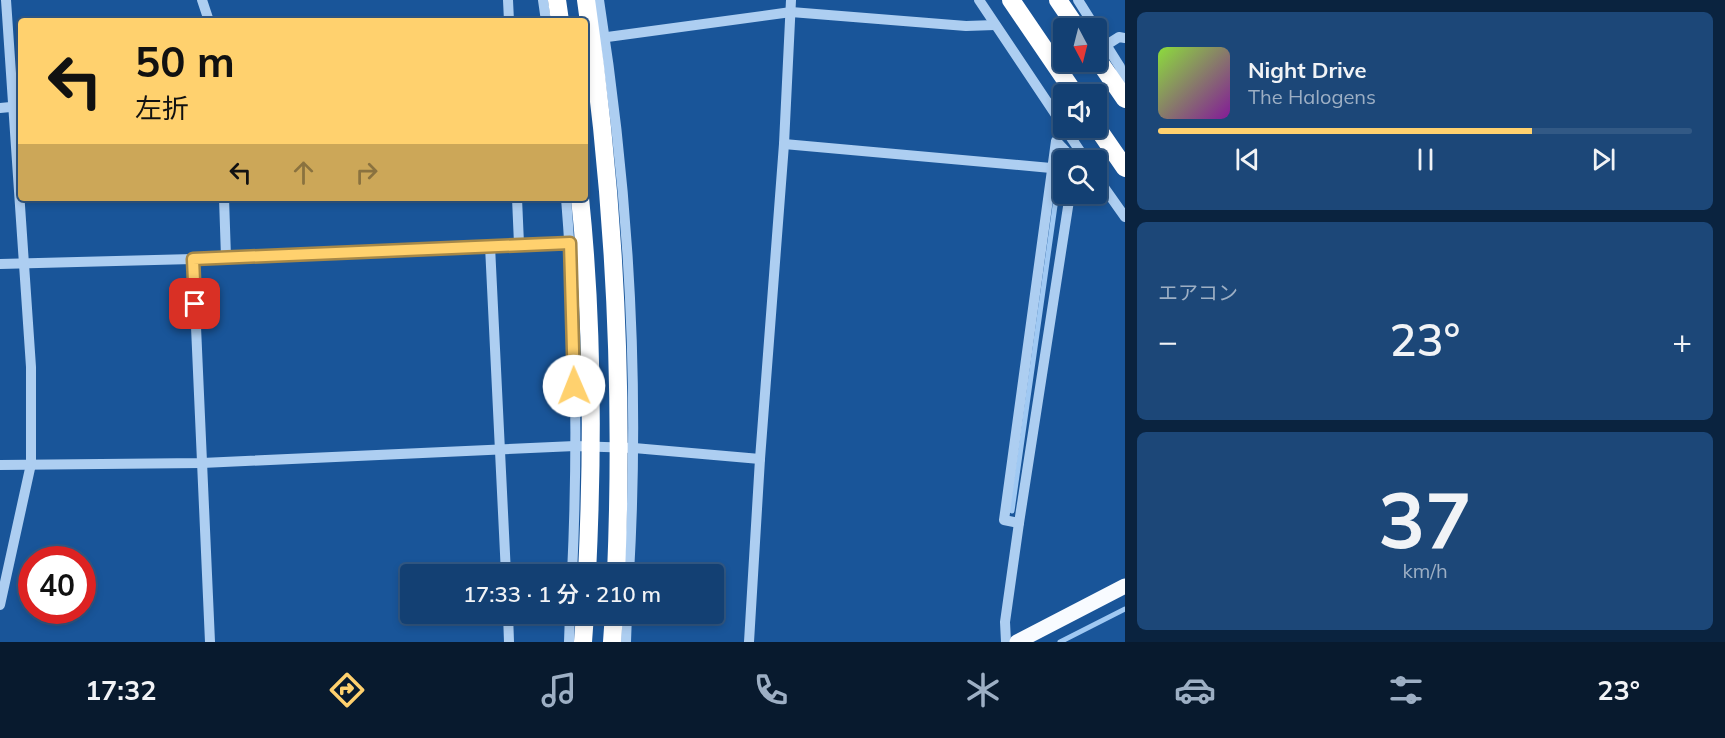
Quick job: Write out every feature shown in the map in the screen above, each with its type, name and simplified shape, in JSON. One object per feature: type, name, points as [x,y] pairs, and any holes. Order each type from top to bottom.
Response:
[{"type":"highway","points":[[557,0],[560,18]]},
{"type":"highway","points":[[586,0],[595,56],[609,194],[618,338],[619,496],[616,564]]},
{"type":"highway","points":[[1011,0],[1068,84]]},
{"type":"highway","points":[[1058,0],[1070,18]]},
{"type":"highway","points":[[1107,62],[1124,98]]},
{"type":"highway","points":[[1104,138],[1125,168]]},
{"type":"highway","points":[[580,201],[590,349],[590,498],[587,564]]},
{"type":"highway","points":[[583,642],[584,624]]},
{"type":"highway","points":[[612,642],[613,624]]},
{"type":"main road","points":[[1017,642],[1125,586]]},
{"type":"street","points":[[6,0],[18,192]]},
{"type":"street","points":[[202,0],[208,18]]},
{"type":"street","points":[[508,0],[509,18]]},
{"type":"street","points":[[543,0],[546,18]]},
{"type":"street","points":[[599,0],[618,140],[628,242],[633,346],[634,448],[629,564]]},
{"type":"street","points":[[748,642],[784,144],[792,0]]},
{"type":"street","points":[[979,0],[1077,148]]},
{"type":"street","points":[[1078,0],[1086,18]]},
{"type":"street","points":[[588,40],[790,12],[966,26],[995,25]]},
{"type":"street","points":[[1107,47],[1119,37],[1125,38]]},
{"type":"street","points":[[1055,150],[1056,141],[1065,150]]},
{"type":"street","points":[[784,144],[1052,168]]},
{"type":"street","points":[[1019,523],[1004,520],[1053,161]]},
{"type":"street","points":[[1107,191],[1125,216]]},
{"type":"street","points":[[0,605],[31,464],[31,367],[19,201]]},
{"type":"street","points":[[224,201],[226,257]]},
{"type":"street","points":[[517,201],[519,244]]},
{"type":"street","points":[[566,201],[574,347],[575,446],[572,564]]},
{"type":"street","points":[[1006,642],[1005,622],[1019,523],[1068,204]]},
{"type":"street","points":[[0,264],[193,259],[570,243]]},
{"type":"street","points":[[490,246],[506,564]]},
{"type":"street","points":[[193,259],[210,642]]},
{"type":"street","points":[[0,465],[202,463],[575,446],[634,448],[760,459]]},
{"type":"street","points":[[508,624],[509,642]]},
{"type":"street","points":[[569,642],[570,624]]},
{"type":"street","points":[[626,642],[627,624]]},
{"type":"waterway","points":[[1012,511],[1055,204]]},
{"type":"waterway","points":[[1060,642],[1125,609]]},
{"type":"route","points":[[195,304],[193,259],[570,243],[574,386]]}]
